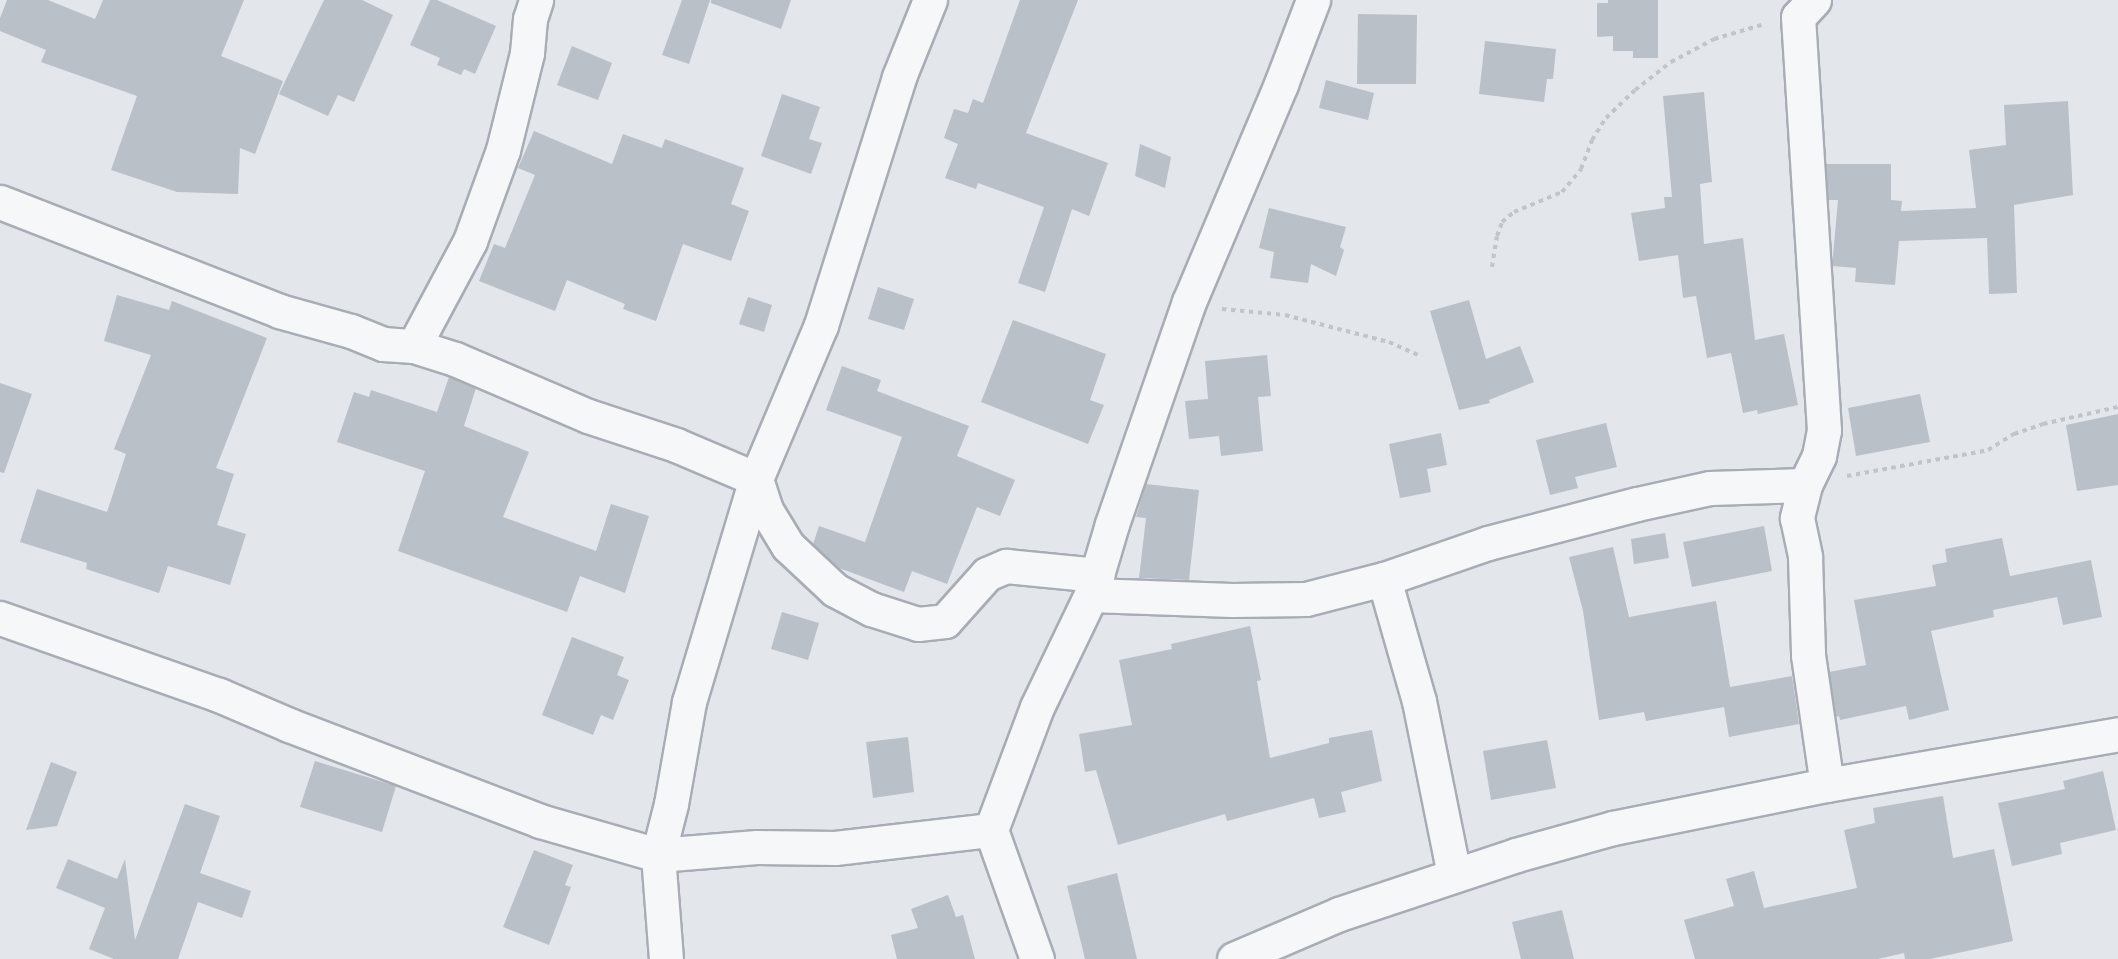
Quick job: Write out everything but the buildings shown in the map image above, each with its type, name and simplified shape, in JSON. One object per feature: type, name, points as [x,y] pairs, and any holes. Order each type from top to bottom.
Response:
[{"type":"street","points":[[414,346],[470,241],[503,150],[527,53],[536,0]]},
{"type":"street","points":[[666,959],[658,855],[671,804],[689,702],[756,479],[821,325],[899,77],[930,0]]},
{"type":"street","points":[[1037,959],[991,830],[1037,707],[1095,585],[1112,524],[1189,302],[1285,74],[1313,0]]},
{"type":"street","points":[[1806,8],[1824,400],[1823,443],[1805,485],[1797,518],[1805,557],[1808,655],[1827,785]]},
{"type":"street","points":[[0,202],[279,311],[351,331],[382,344],[414,346],[456,359],[588,416],[676,445],[756,479],[766,510],[788,546],[835,591],[872,609],[918,624],[945,621],[987,574],[1006,566],[1095,585],[1232,600],[1306,599],[1384,579],[1488,543],[1637,504],[1710,488],[1805,485]]},
{"type":"street","points":[[1384,579],[1419,701],[1454,875]]},
{"type":"street","points":[[0,618],[219,695],[289,725],[540,821],[658,855],[757,847],[835,848],[991,830]]},
{"type":"street","points":[[1234,959],[1339,914],[1454,875],[1612,828],[1827,785],[2118,734]]},
{"type":"path","points":[[1492,267],[1497,236],[1502,222],[1514,212],[1562,192],[1581,169],[1606,118],[1635,90],[1671,62],[1714,39],[1806,8]]},
{"type":"path","points":[[1189,302],[1208,308],[1285,315],[1389,342],[1422,357]]},
{"type":"path","points":[[1805,485],[1988,450],[2014,434],[2043,424],[2118,407]]}]
